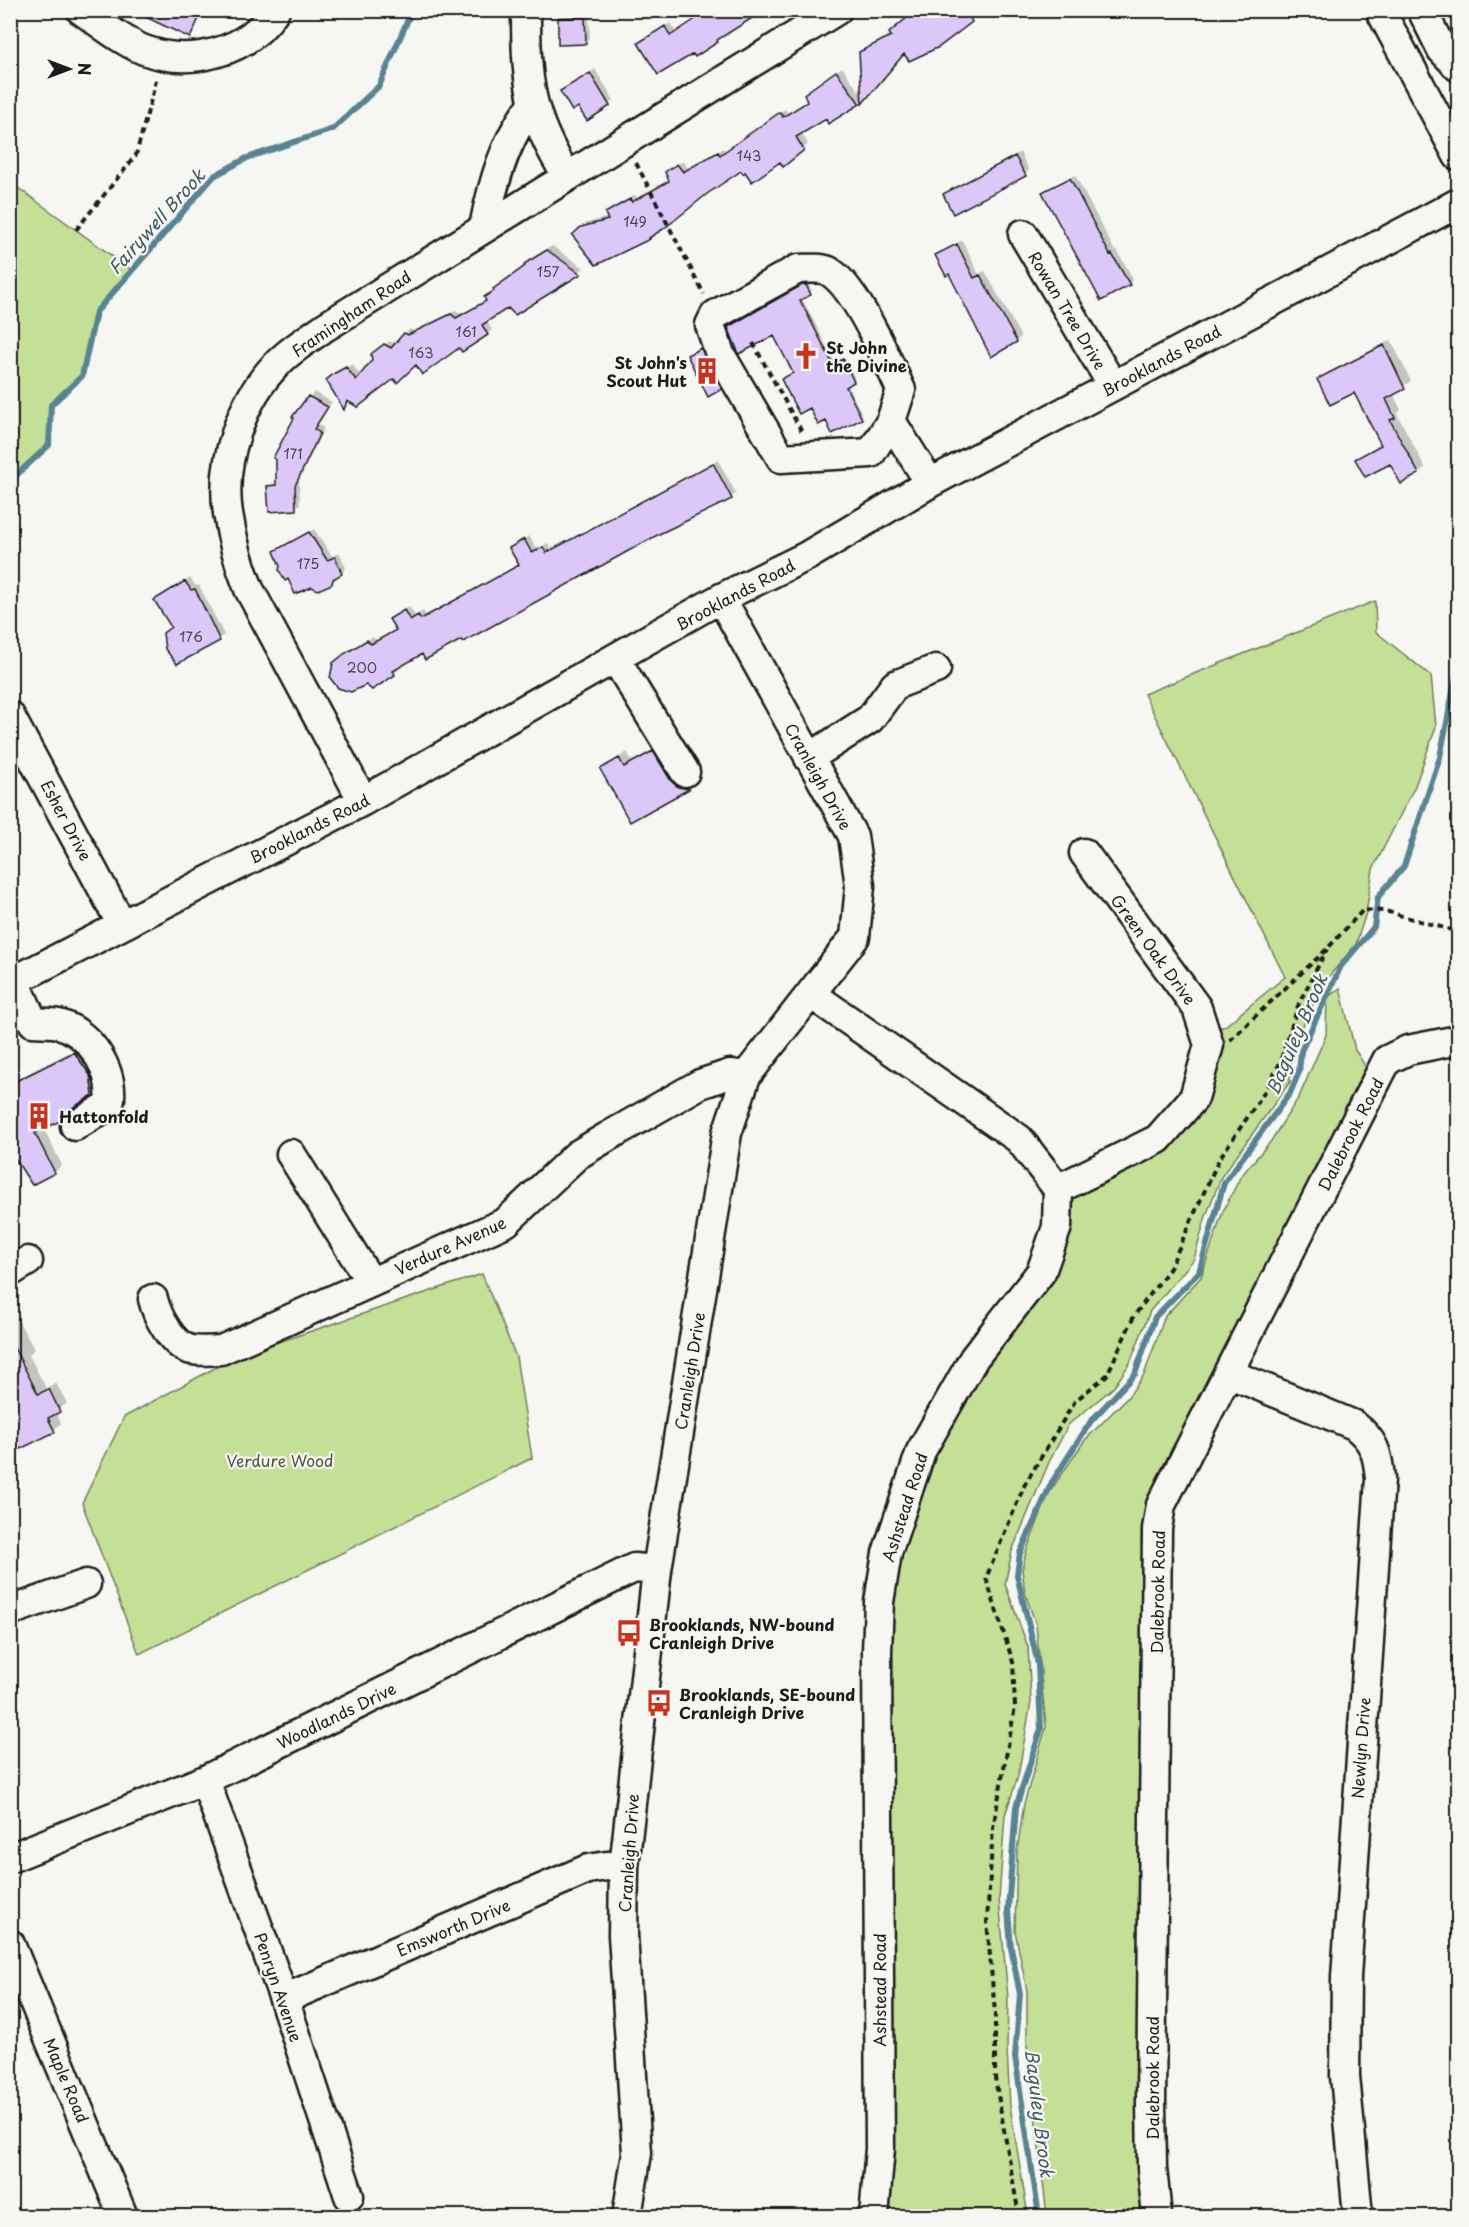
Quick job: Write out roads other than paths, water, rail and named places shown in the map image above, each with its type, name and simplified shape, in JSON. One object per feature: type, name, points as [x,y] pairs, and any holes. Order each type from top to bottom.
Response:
[{"type":"street","points":[[81,10],[141,49],[162,56],[204,56],[223,51],[249,39],[266,25],[275,10]]},
{"type":"street","points":[[526,10],[526,55],[532,105],[547,146],[567,176]]},
{"type":"street","name":"Framingham Road","points":[[363,801],[249,589],[236,556],[227,511],[229,463],[244,415],[258,388],[280,361],[325,327],[837,10]]},
{"type":"street","points":[[1380,10],[1458,156]]},
{"type":"street","points":[[1422,10],[1442,50],[1458,67]]},
{"type":"street","points":[[484,227],[495,181],[516,131],[532,105]]},
{"type":"street","name":"Brooklands Road","points":[[13,982],[363,801],[721,598],[807,556],[930,483],[1458,203]]},
{"type":"street","name":"Rowan Tree Drive","points":[[1023,234],[1113,386]]},
{"type":"street","points":[[798,269],[828,270],[847,286],[901,390],[891,421],[871,453],[781,458],[720,354],[710,325],[715,315],[798,269]]},
{"type":"street","points":[[891,421],[930,483]]},
{"type":"street","name":"Cranleigh Drive","points":[[627,2217],[637,2153],[623,1935],[624,1867],[657,1570],[727,1133],[746,1076],[855,937],[861,886],[853,836],[721,598]]},
{"type":"street","points":[[615,658],[685,772]]},
{"type":"street","points":[[809,758],[870,719],[895,685],[936,669]]},
{"type":"street","name":"Esher Drive","points":[[10,716],[122,925]]},
{"type":"street","name":"Green Oak Drive","points":[[1058,1189],[1158,1139],[1194,1098],[1209,1045],[1197,1008],[1084,853]]},
{"type":"street","points":[[13,982],[33,1022],[60,1025],[86,1040],[95,1050],[110,1081],[109,1105],[75,1126]]},
{"type":"street","points":[[811,994],[1019,1140],[1058,1189]]},
{"type":"street","name":"Dalebrook Road","points":[[1156,2217],[1152,2168],[1151,2091],[1157,1529],[1161,1505],[1387,1060],[1408,1050],[1458,1040]]},
{"type":"street","name":"Verdure Avenue","points":[[153,1299],[157,1313],[174,1338],[190,1350],[221,1350],[370,1281],[506,1222],[577,1155],[700,1084],[730,1074],[746,1076]]},
{"type":"street","points":[[291,1154],[370,1281]]},
{"type":"street","name":"Ashstead Road","points":[[874,2217],[880,2149],[877,1651],[879,1602],[887,1553],[921,1450],[974,1358],[1041,1272],[1057,1227],[1058,1189]]},
{"type":"street","name":"Newlyn Drive","points":[[1228,1373],[1354,1425],[1367,1435],[1375,1446],[1379,1460],[1380,1479],[1346,1977],[1345,2076],[1358,2217]]},
{"type":"street","name":"Woodlands Drive","points":[[10,1858],[205,1780],[634,1568],[657,1570]]},
{"type":"street","points":[[10,1611],[86,1584]]},
{"type":"street","name":"Penryn Avenue","points":[[205,1780],[284,1999],[349,2196]]},
{"type":"street","name":"Emsworth Drive","points":[[284,1999],[588,1869],[607,1866],[624,1867]]},
{"type":"street","name":"Maple Road","points":[[13,1956],[123,2217]]},
{"type":"waterway","name":"Fairywell Brook","points":[[10,481],[49,445],[51,405],[82,376],[96,312],[214,176],[247,158],[333,129],[379,86],[412,10]]},
{"type":"waterway","name":"Baguley Brook","points":[[1039,2216],[1015,2057],[1020,1994],[1011,1948],[1008,1910],[1016,1807],[1041,1729],[1038,1664],[1017,1575],[1020,1553],[1052,1482],[1091,1421],[1135,1374],[1155,1317],[1199,1272],[1224,1183],[1290,1093],[1299,1072],[1301,1051],[1341,966],[1374,927],[1378,897],[1404,866],[1440,757],[1458,667]]},
{"type":"place","name":"St John the Divine","points":[[806,356]]},
{"type":"place","name":"St John's Scout Hut","points":[[707,371]]},
{"type":"place","name":"Hattonfold","points":[[39,1116]]},
{"type":"place","name":"Brooklands, NW-bound Cranleigh Drive","points":[[629,1633]]},
{"type":"place","name":"Brooklands, SE-bound Cranleigh Drive","points":[[659,1703]]},
{"type":"park label","name":"Verdure Wood","points":[[280,1460]]}]
